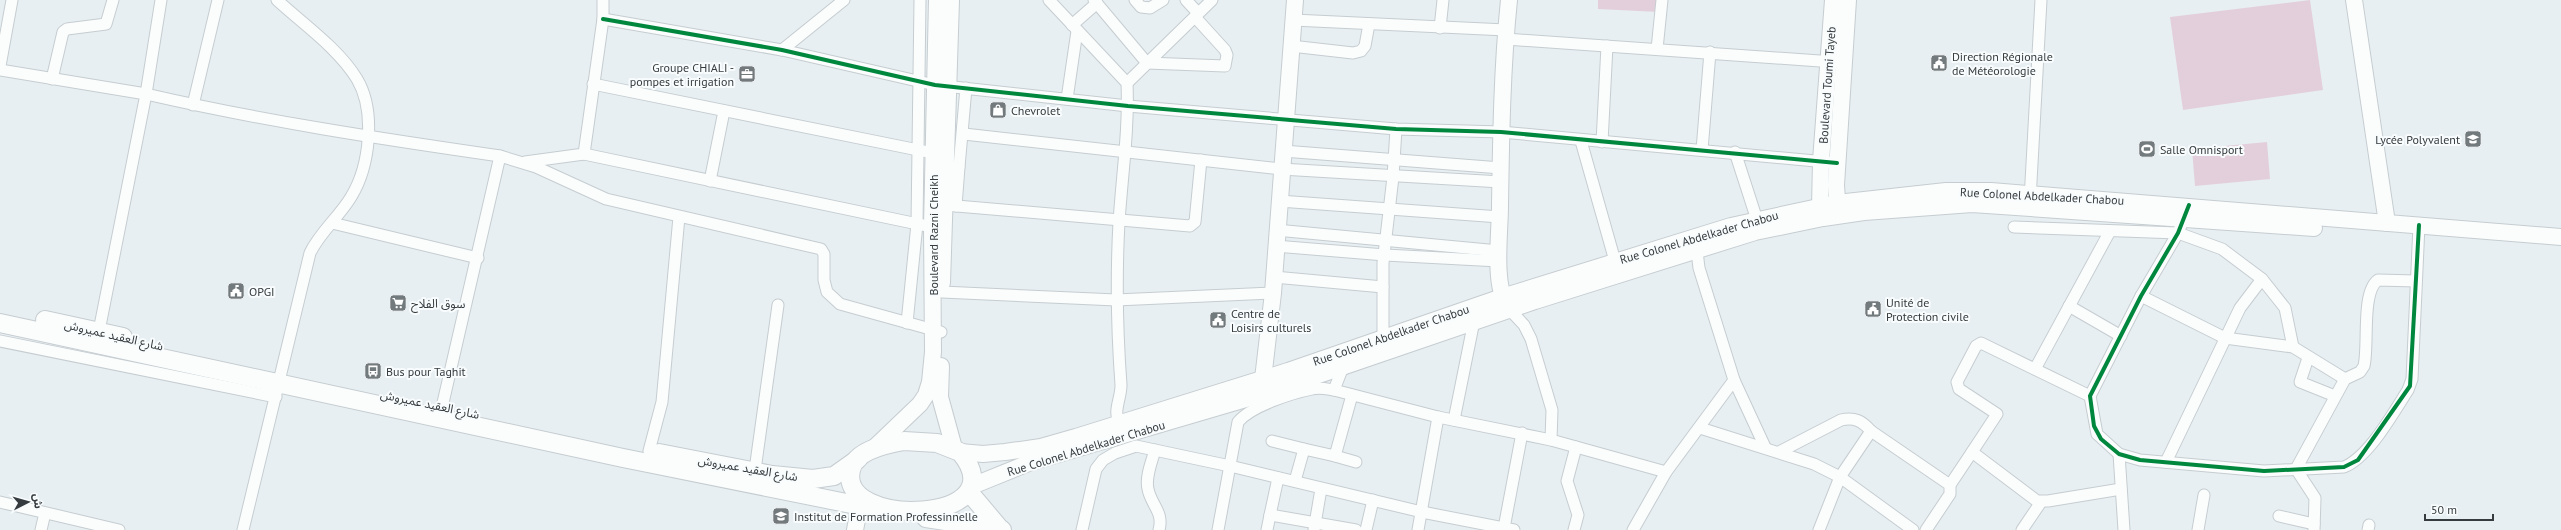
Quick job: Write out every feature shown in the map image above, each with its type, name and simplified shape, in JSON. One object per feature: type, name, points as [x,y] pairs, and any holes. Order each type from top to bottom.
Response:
[{"type":"main road","name":"Boulevard Razni Cheikh","points":[[874,448],[907,418],[926,395],[932,368],[942,292],[951,205],[953,167],[942,86],[937,0]]},
{"type":"main road","name":"Boulevard Razni Cheikh","points":[[952,0],[924,226],[937,331],[940,397],[957,450]]},
{"type":"main road","points":[[1264,386],[1295,0]]},
{"type":"main road","points":[[1506,303],[1499,256],[1501,132],[1509,0]]},
{"type":"main road","name":"Boulevard Toumi Tayeb","points":[[1833,0],[1836,62],[1838,210]]},
{"type":"main road","name":"Boulevard Toumi Tayeb","points":[[1821,212],[1821,161],[1836,62],[1848,0]]},
{"type":"main road","points":[[2354,0],[2387,223]]},
{"type":"main road","name":"Rue Colonel Abdelkader Chabou","points":[[970,489],[1031,462],[1264,386],[1382,338],[1506,303],[1696,244],[1758,220],[1838,210],[1946,191],[2030,200],[2418,230],[2561,237]]},
{"type":"main road","name":"Rue Colonel Abdelkader Chabou","points":[[957,450],[983,454],[1041,447],[1119,423],[1343,367],[1385,354],[1474,320],[1506,303],[1615,261],[1755,232],[1821,212]]},
{"type":"main road","name":"Rue Colonel Abdelkader Chabou","points":[[2186,212],[2387,223],[2418,230],[2561,247]]},
{"type":"main road","name":"شارع العقيد عميروش","points":[[0,311],[99,331],[280,384],[623,458],[863,502]]},
{"type":"main road","name":"شارع العقيد عميروش","points":[[0,323],[147,362],[280,384],[442,406],[649,451],[755,470],[772,475],[824,479],[834,476],[858,459]]},
{"type":"main road","points":[[855,530],[863,502],[850,477],[851,470],[858,459],[874,448],[904,441],[922,441],[957,450],[968,465],[970,489],[1001,530]]},
{"type":"main road","points":[[908,515],[936,513],[947,509],[960,502],[970,489]]},
{"type":"main road","points":[[863,502],[908,515],[1001,530]]},
{"type":"street","points":[[0,66],[12,0]]},
{"type":"street","points":[[52,79],[63,32],[67,29],[106,24],[113,0]]},
{"type":"street","points":[[99,331],[146,94],[162,0]]},
{"type":"street","points":[[193,105],[218,0]]},
{"type":"street","points":[[243,530],[280,384],[310,253],[316,240],[332,223],[358,182],[366,158],[368,137],[365,103],[357,80],[340,58],[277,0]]},
{"type":"street","points":[[584,154],[603,19],[603,0]]},
{"type":"street","points":[[782,50],[844,0]]},
{"type":"street","points":[[907,323],[924,226],[918,150],[920,0]]},
{"type":"street","points":[[1049,0],[1127,83],[1128,106],[1126,152],[1119,221],[1116,300],[1121,392],[1116,416],[1119,423]]},
{"type":"street","points":[[1135,0],[1142,7],[1150,8],[1163,0]]},
{"type":"street","points":[[1067,99],[1075,28],[1095,2],[1148,63],[1225,66],[1227,55],[1225,50],[1196,15],[1186,0]]},
{"type":"street","points":[[1127,83],[1212,0]]},
{"type":"street","points":[[1440,28],[1443,0]]},
{"type":"street","points":[[1657,49],[1662,0]]},
{"type":"street","points":[[2030,200],[2041,0]]},
{"type":"street","points":[[603,19],[782,50],[942,86],[1128,106],[1396,129],[1501,132],[1581,141],[1735,152],[1837,164]]},
{"type":"street","points":[[1293,20],[1440,28],[1607,46],[1836,62]]},
{"type":"street","points":[[1291,46],[1353,52],[1361,51],[1365,46],[1369,24]]},
{"type":"street","points":[[1602,142],[1607,46]]},
{"type":"street","points":[[1702,150],[1710,52]]},
{"type":"street","points":[[0,70],[146,94],[193,105],[368,137],[500,156],[521,162],[579,184],[606,198],[679,217],[821,250],[825,262],[824,280],[832,298],[840,304],[937,331]]},
{"type":"street","points":[[593,84],[933,153]]},
{"type":"street","points":[[953,167],[964,134],[966,88]]},
{"type":"street","points":[[710,181],[724,110]]},
{"type":"street","points":[[1385,354],[1382,338],[1383,288],[1396,129]]},
{"type":"street","points":[[964,134],[1281,169],[1393,177],[1501,175]]},
{"type":"street","points":[[1581,141],[1615,261]]},
{"type":"street","points":[[1283,151],[1394,160],[1501,175]]},
{"type":"street","points":[[1735,152],[1758,220]]},
{"type":"street","points":[[521,162],[584,154],[924,226]]},
{"type":"street","points":[[442,406],[478,258],[500,156]]},
{"type":"street","points":[[951,205],[1119,221],[1190,226],[1195,222],[1201,160]]},
{"type":"street","points":[[1279,201],[1500,217]]},
{"type":"street","points":[[2186,212],[2178,233],[2141,296],[2090,396],[2097,434],[2119,454],[2140,460],[2264,471],[2344,467],[2358,460],[2408,390],[2412,379],[2418,230]]},
{"type":"street","points":[[649,451],[662,402],[679,217]]},
{"type":"street","points":[[332,223],[478,258]]},
{"type":"street","points":[[2014,227],[2178,233],[2222,250],[2262,279],[2285,308],[2293,347]]},
{"type":"street","points":[[2035,369],[2110,231]]},
{"type":"street","points":[[1276,238],[1386,240],[1499,256]]},
{"type":"street","points":[[1276,238],[1385,255],[1499,256]]},
{"type":"street","points":[[1696,244],[1700,268],[1734,380],[1766,447]]},
{"type":"street","points":[[2166,462],[2221,351],[2225,338],[2240,308],[2262,279]]},
{"type":"street","points":[[2296,469],[2345,379],[2360,372],[2364,366],[2369,297],[2374,283],[2378,280],[2416,281]]},
{"type":"street","points":[[942,292],[1116,300],[1273,285],[1383,288]]},
{"type":"street","points":[[2141,296],[2225,338],[2293,347],[2308,358],[2345,379]]},
{"type":"street","points":[[1506,303],[1524,325],[1531,339],[1552,410],[1551,440]]},
{"type":"street","points":[[755,470],[778,304]]},
{"type":"street","points":[[2069,306],[2121,336]]},
{"type":"street","points":[[1454,420],[1474,320]]},
{"type":"street","points":[[0,341],[147,362]]},
{"type":"street","points":[[1926,530],[1950,494],[1950,485],[1998,414],[1959,389],[1957,382],[1976,346],[1984,343],[2090,396]]},
{"type":"street","points":[[2308,358],[2300,382],[2335,396]]},
{"type":"street","points":[[1334,390],[1343,367]]},
{"type":"street","points":[[1633,530],[1666,472],[1734,380]]},
{"type":"street","points":[[1218,530],[1238,422],[1247,412],[1312,389],[1334,390],[1438,417],[1522,433],[1666,472]]},
{"type":"street","points":[[1335,456],[1352,395]]},
{"type":"street","points":[[1418,530],[1438,417]]},
{"type":"street","points":[[1781,451],[1816,432],[1851,418],[1863,422],[1871,431],[1950,485]]},
{"type":"street","points":[[1700,428],[1781,451],[1814,464],[1840,478],[1913,530]]},
{"type":"street","points":[[1819,530],[1840,478],[1871,431]]},
{"type":"street","points":[[1082,530],[1096,469],[1103,460],[1136,446],[1230,466],[1321,489],[1490,528],[1509,529],[1522,433]]},
{"type":"street","points":[[1272,441],[1356,462]]},
{"type":"street","points":[[1574,530],[1578,515],[1567,481],[1576,447]]},
{"type":"street","points":[[1295,482],[1304,449]]},
{"type":"street","points":[[1155,450],[1147,483],[1150,497],[1160,515],[1159,530]]},
{"type":"street","points":[[1972,452],[2041,502],[2121,489]]},
{"type":"street","points":[[2119,454],[2124,530]]},
{"type":"street","points":[[2278,516],[2314,527],[2315,498],[2296,469]]},
{"type":"street","points":[[1267,530],[1278,478]]},
{"type":"street","points":[[1315,527],[1321,489]]},
{"type":"street","points":[[2198,530],[2204,495]]},
{"type":"street","points":[[1366,530],[1373,500]]},
{"type":"street","points":[[0,502],[120,530]]},
{"type":"street","points":[[2022,530],[2041,502]]},
{"type":"street","points":[[41,530],[45,512]]},
{"type":"street","points":[[1270,515],[1315,527],[1356,530]]},
{"type":"shaded area","points":[[1598,0],[1660,0],[1659,12],[1598,9]]},
{"type":"shaded area","points":[[2310,0],[2323,90],[2183,110],[2170,17]]},
{"type":"shaded area","points":[[2267,142],[2270,179],[2195,186],[2192,149]]},
{"type":"cycle path","points":[[603,19],[782,50],[935,85],[1128,106],[1396,129],[1501,132],[1837,163]]},
{"type":"cycle path","points":[[2189,205],[2178,233],[2141,296],[2090,396],[2094,426],[2101,439],[2119,454],[2140,460],[2264,471],[2344,467],[2358,460],[2410,386],[2419,225]]},
{"type":"place","name":"Direction Régionale de Météorologie","points":[[1939,63]]},
{"type":"place","name":"Groupe CHIALI - pompes et irrigation","points":[[747,74]]},
{"type":"place","name":"Chevrolet","points":[[998,110]]},
{"type":"place","name":"Lycée Polyvalent","points":[[2473,139]]},
{"type":"place","name":"Salle Omnisport","points":[[2147,149]]},
{"type":"place","name":"OPGI","points":[[236,291]]},
{"type":"place","name":"سوق الفلاح","points":[[398,303]]},
{"type":"place","name":"Unité de Protection civile","points":[[1873,309]]},
{"type":"place","name":"Centre de Loisirs culturels","points":[[1218,320]]},
{"type":"place","name":"Bus pour Taghit","points":[[373,371]]},
{"type":"place","name":"Institut de Formation Professinnelle","points":[[781,516]]}]
